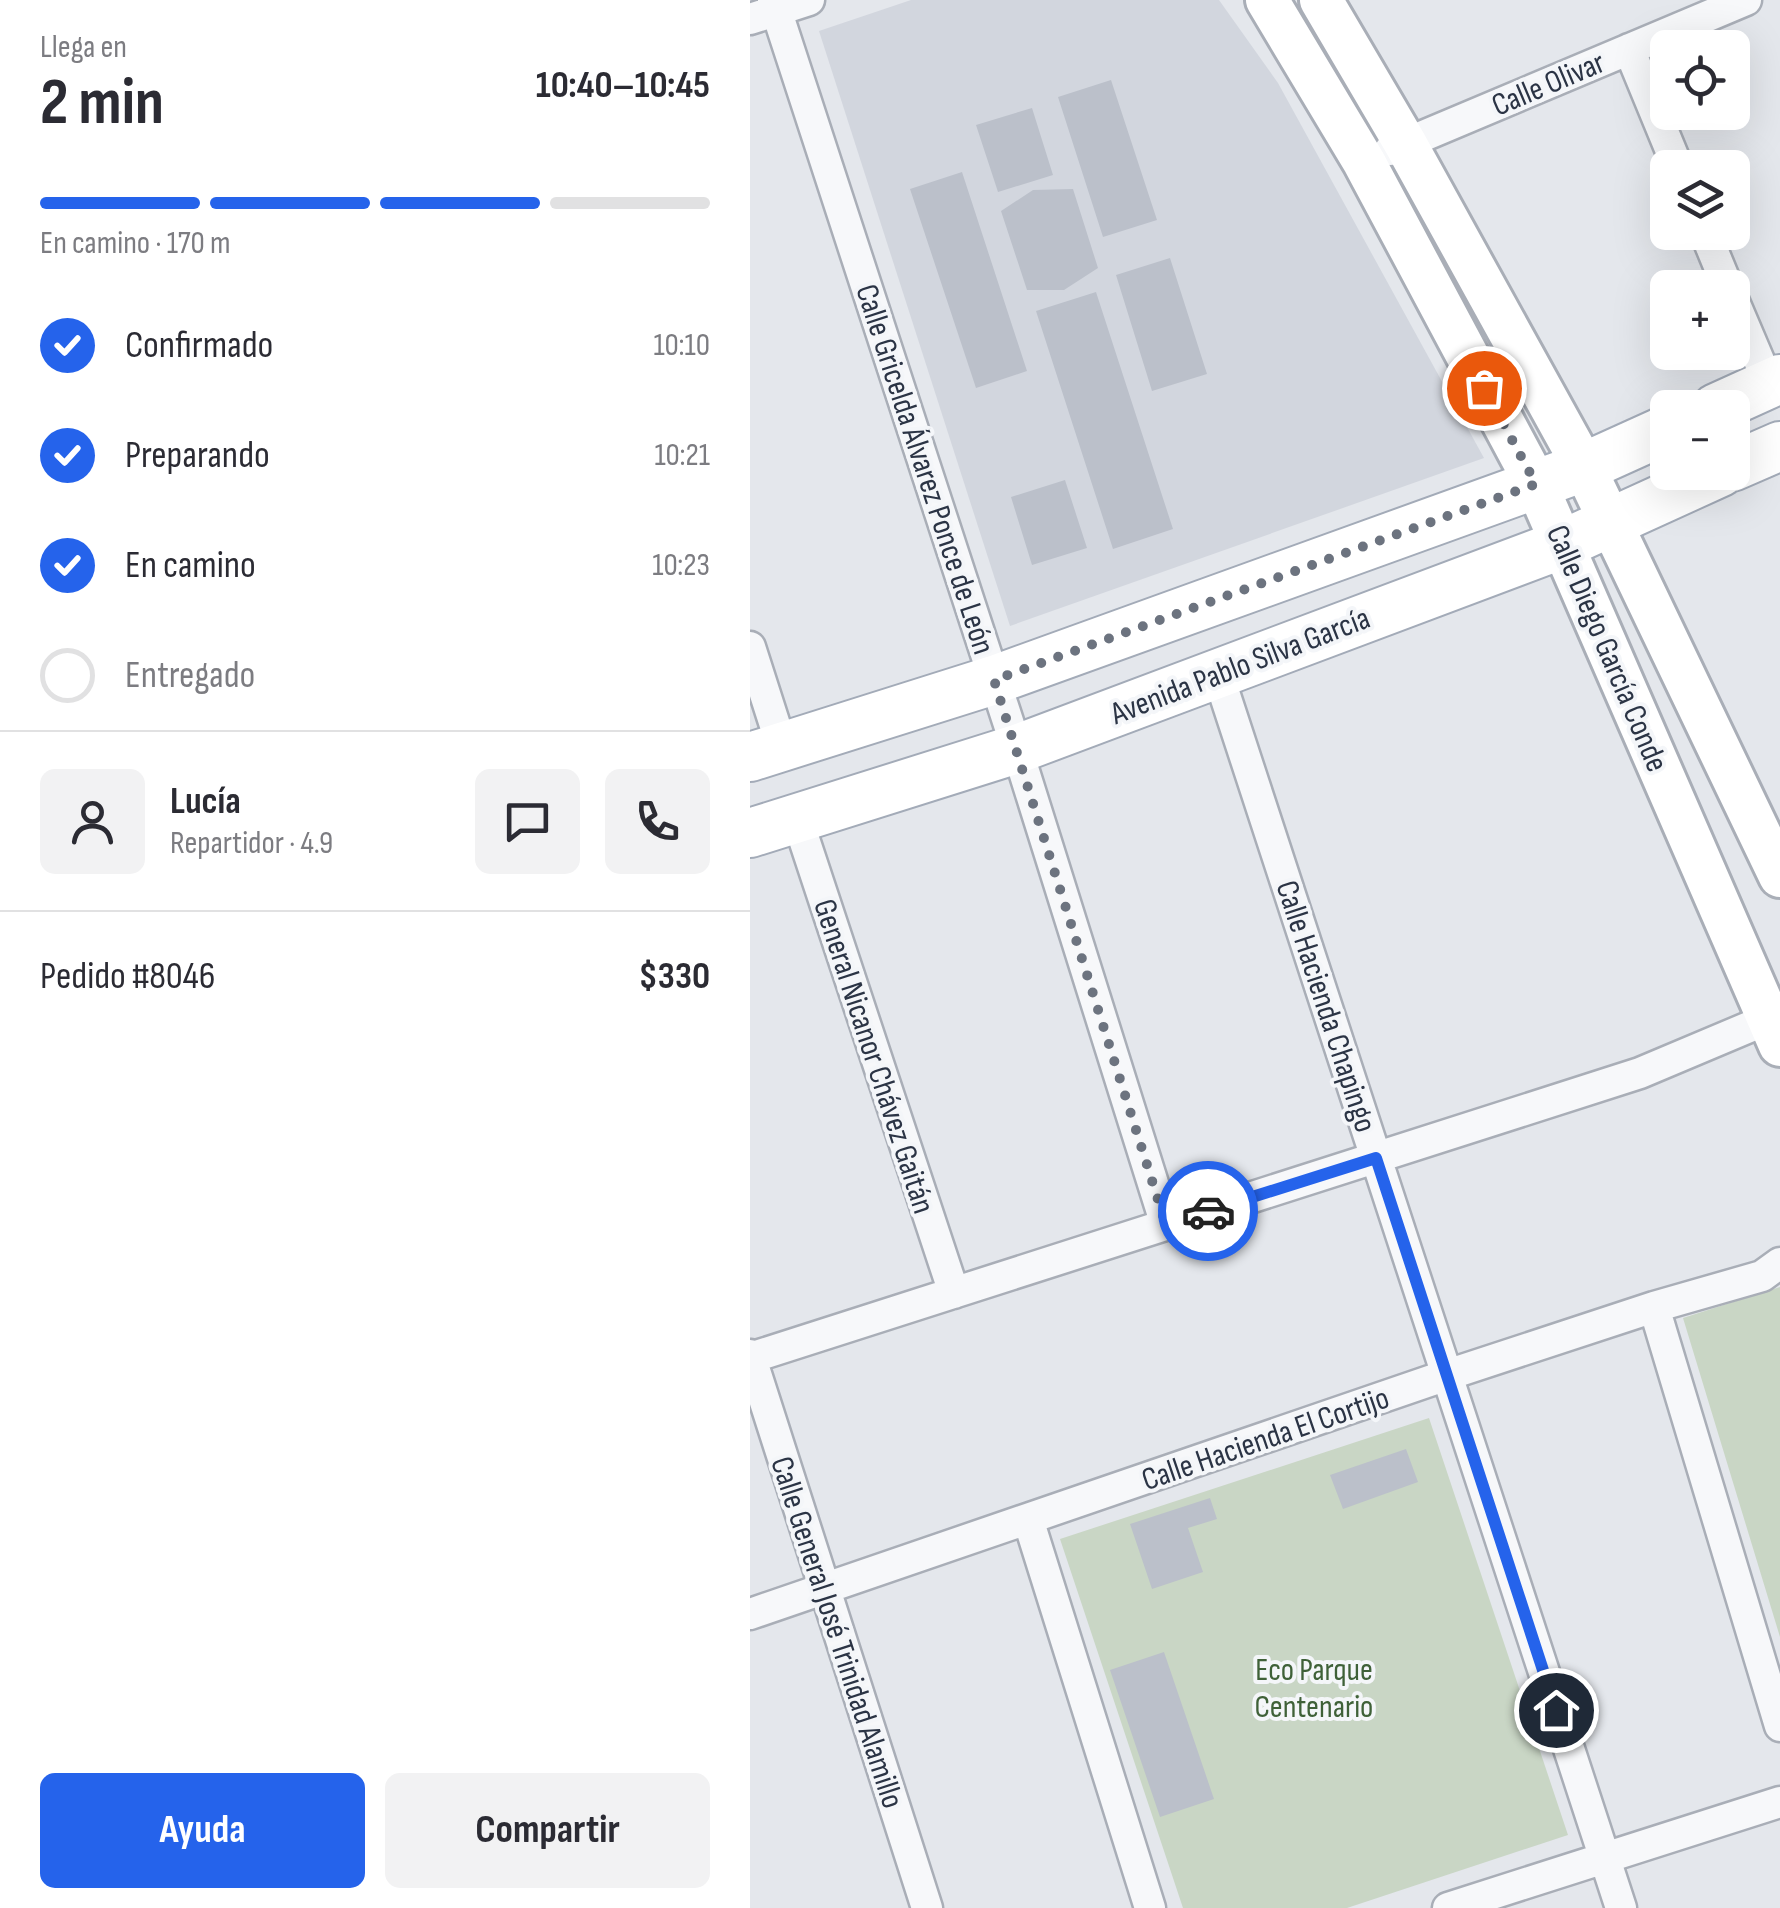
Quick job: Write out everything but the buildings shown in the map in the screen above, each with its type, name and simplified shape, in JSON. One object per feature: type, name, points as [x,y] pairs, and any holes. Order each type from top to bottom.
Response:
[{"type":"main road","points":[[1750,392],[1774,381]]},
{"type":"main road","name":"Avenida Pablo Silva García","points":[[766,752],[994,680],[1584,467],[1650,437]]},
{"type":"main road","points":[[1750,460],[1780,446]]},
{"type":"main road","name":"Avenida Pablo Silva García","points":[[750,833],[1017,749],[1563,544],[1682,490]]},
{"type":"street","points":[[766,10],[809,0]]},
{"type":"street","name":"Calle Diego García Conde","points":[[1267,0],[1364,162],[1536,484],[1776,1026]]},
{"type":"street","name":"Calle Diego García Conde","points":[[1321,0],[1405,143],[1584,467],[1780,876]]},
{"type":"street","name":"Calle Olivar","points":[[1364,162],[1746,0]]},
{"type":"street","name":"Calle Gricelda Álvarez Ponce de León","points":[[766,10],[1017,749],[1166,1225]]},
{"type":"street","points":[[1629,49],[1671,150]]},
{"type":"street","points":[[1750,334],[1774,381]]},
{"type":"street","points":[[750,647],[766,752]]},
{"type":"street","name":"Calle Hacienda Chapingo","points":[[1218,674],[1620,1908]]},
{"type":"street","name":"General Nicanor Chávez Gaitán","points":[[797,818],[954,1293]]},
{"type":"street","points":[[750,1357],[1776,1026]]},
{"type":"street","name":"Calle Hacienda El Cortijo","points":[[750,1614],[1447,1375],[1762,1276],[1780,1263]]},
{"type":"street","points":[[1654,1307],[1780,1726]]},
{"type":"street","name":"Calle General José Trinidad Alamillo","points":[[750,1357],[926,1908]]},
{"type":"street","points":[[1028,1519],[1150,1908]]},
{"type":"street","points":[[1448,1908],[1780,1802]]},
{"type":"shaded area","points":[[911,0],[1219,0],[1278,83],[1484,458],[1010,626],[819,31]]},
{"type":"green space","points":[[1780,1287],[1780,1637],[1683,1318]]},
{"type":"green space","name":"Eco Parque Centenario","points":[[1429,1418],[1568,1835],[1347,1908],[1183,1908],[1060,1539]]},
{"type":"way so far","points":[[1208,1211],[1166,1225],[994,680],[1536,484],[1484,388]]},
{"type":"route","points":[[1208,1211],[1376,1158],[1556,1710]]}]
